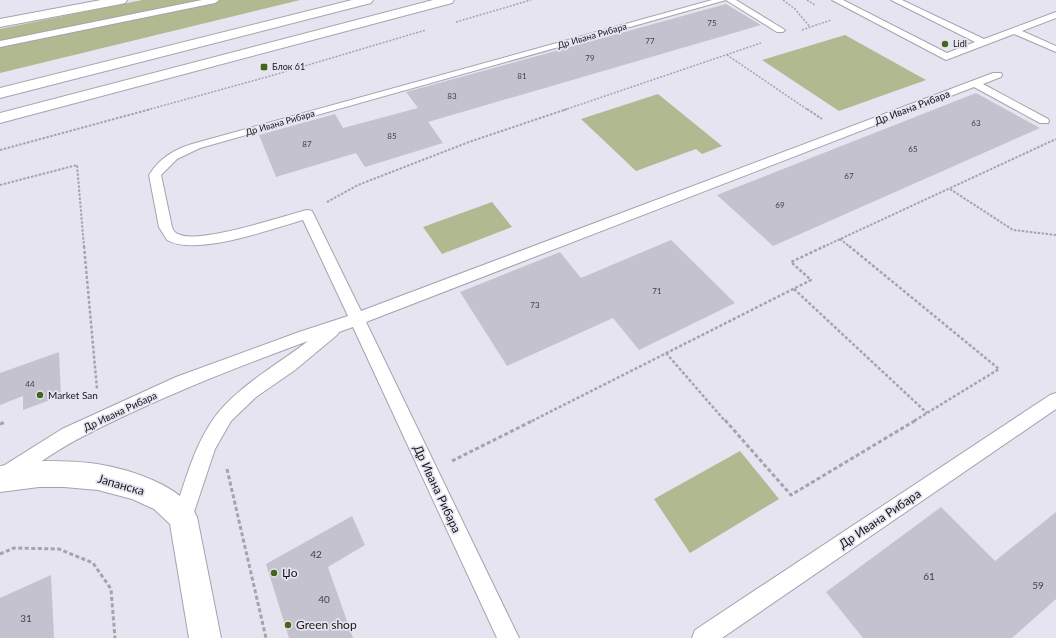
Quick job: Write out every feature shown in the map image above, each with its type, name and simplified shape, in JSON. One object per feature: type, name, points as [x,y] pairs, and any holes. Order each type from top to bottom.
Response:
[{"type":"main road","points":[[0,23],[121,0]]},
{"type":"main road","points":[[0,93],[367,0]]},
{"type":"main road","points":[[0,118],[448,0]]},
{"type":"main road","name":"Јапанска","points":[[0,479],[38,474],[64,474],[98,477],[136,487],[164,500],[183,517]]},
{"type":"main road","points":[[183,517],[205,638]]},
{"type":"lane","points":[[0,44],[215,0]]},
{"type":"lane","name":"Др Ивана Рибара","points":[[508,638],[307,214],[206,240],[187,241],[173,238],[166,230],[155,175],[164,162],[176,153],[196,146],[722,0]]},
{"type":"lane","points":[[730,0],[780,30]]},
{"type":"lane","points":[[836,0],[946,57],[1054,17]]},
{"type":"lane","points":[[895,0],[984,42]]},
{"type":"lane","points":[[1014,31],[1056,49]]},
{"type":"lane","name":"Др Ивана Рибара","points":[[0,479],[68,435],[182,382],[304,336],[338,326],[997,75]]},
{"type":"lane","points":[[975,84],[1044,121]]},
{"type":"lane","name":"Др Ивана Рибара","points":[[183,517],[201,463],[218,427],[238,402],[256,386],[289,364],[338,326]]},
{"type":"lane","name":"Др Ивана Рибара","points":[[703,638],[1056,400]]},
{"type":"path","points":[[455,22],[530,0]]},
{"type":"path","points":[[783,0],[795,8],[810,27]]},
{"type":"path","points":[[798,31],[832,20]]},
{"type":"path","points":[[0,150],[274,75],[432,28]]},
{"type":"path","points":[[307,214],[358,185],[469,142],[764,42]]},
{"type":"path","points":[[726,54],[844,133]]},
{"type":"path","points":[[430,473],[811,280],[791,262],[1056,139]]},
{"type":"path","points":[[0,185],[78,165],[97,389]]},
{"type":"path","points":[[949,189],[1013,230],[1056,235]]},
{"type":"path","points":[[666,353],[792,495],[999,369],[840,239]]},
{"type":"path","points":[[794,288],[927,412]]},
{"type":"path","points":[[0,424],[5,422]]},
{"type":"path","points":[[218,427],[266,638]]},
{"type":"path","points":[[0,554],[14,548],[59,549],[93,563],[111,589],[115,638]]},
{"type":"green space","points":[[142,0],[300,0],[0,73],[0,29]]},
{"type":"green space","points":[[845,35],[926,80],[839,111],[762,60]]},
{"type":"green space","points":[[658,94],[722,146],[702,154],[696,149],[636,171],[581,119]]},
{"type":"green space","points":[[492,202],[512,227],[442,254],[423,227]]},
{"type":"green space","points":[[740,451],[779,499],[690,553],[654,499]]},
{"type":"building","points":[[726,4],[761,25],[428,122],[443,143],[365,167],[356,153],[276,177],[259,135],[335,114],[343,128],[418,108],[406,92]]},
{"type":"building","points":[[976,93],[1040,128],[773,246],[717,195]]},
{"type":"building","points":[[671,240],[735,303],[639,350],[613,318],[507,366],[460,292],[560,252],[581,278]]},
{"type":"building","points":[[59,352],[61,396],[23,410],[23,396],[0,405],[0,373]]},
{"type":"building","points":[[941,507],[995,561],[1056,512],[1056,599],[1012,638],[863,638],[826,592]]},
{"type":"building","points":[[352,516],[365,545],[328,567],[353,638],[289,638],[266,564]]},
{"type":"building","points":[[51,575],[54,638],[0,638],[0,598]]},
{"type":"place","name":"Lidl","points":[[945,44]]},
{"type":"place","name":"Блок 61","points":[[264,67]]},
{"type":"place","name":"Market San","points":[[40,395]]},
{"type":"place","name":"Џо","points":[[274,573]]},
{"type":"place","name":"Green shop","points":[[288,625]]}]
